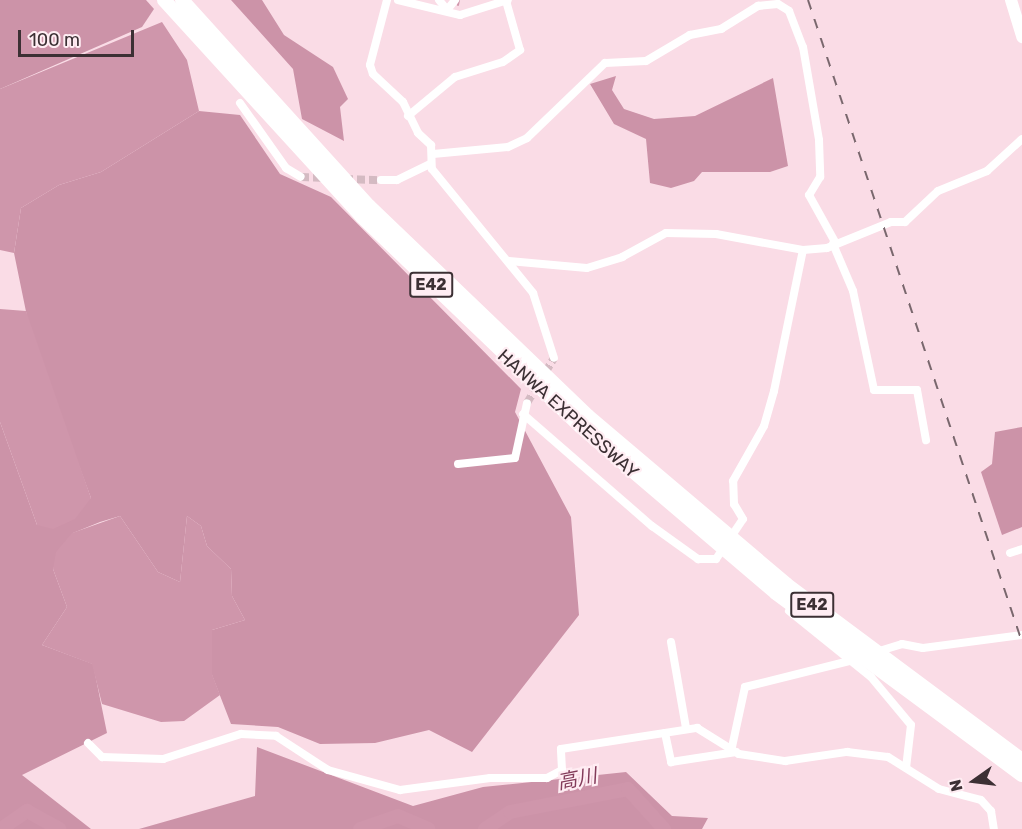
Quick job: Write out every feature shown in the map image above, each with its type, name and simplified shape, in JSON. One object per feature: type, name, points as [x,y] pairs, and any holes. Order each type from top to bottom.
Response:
[{"type":"highway","name":"HANWA EXPRESSWAY","points":[[164,0],[308,160],[460,313],[581,427],[723,545],[1022,775]]},
{"type":"highway","name":"HANWA EXPRESSWAY","points":[[182,0],[268,100],[434,272],[723,545]]},
{"type":"highway","name":"HANWA EXPRESSWAY","points":[[894,675],[1022,760]]},
{"type":"main road","points":[[1011,0],[1022,37]]},
{"type":"street","points":[[387,0],[370,65],[403,102],[408,116],[433,154]]},
{"type":"street","points":[[398,0],[447,9],[460,15],[507,1],[520,50],[503,62],[455,76],[408,116]]},
{"type":"street","points":[[440,0],[447,9]]},
{"type":"street","points":[[447,9],[455,0]]},
{"type":"street","points":[[433,154],[508,147],[527,138],[606,63],[646,61],[690,35],[721,29],[758,6],[783,3],[803,47],[819,140],[820,177],[809,195],[834,243],[853,291],[874,390],[917,390],[926,440]]},
{"type":"street","points":[[240,103],[286,168],[302,177]]},
{"type":"street","points":[[509,261],[587,268],[622,257],[666,233],[716,234],[803,250],[834,243],[905,222],[938,191],[987,171],[1022,139]]},
{"type":"street","points":[[381,180],[398,180],[430,164],[433,154]]},
{"type":"street","points":[[430,164],[509,261],[539,304],[554,358]]},
{"type":"street","points":[[523,414],[698,559],[708,562],[743,519],[732,495],[733,481],[772,400],[803,250]]},
{"type":"street","points":[[458,464],[515,458],[527,403]]},
{"type":"street","points":[[723,545],[853,663],[911,725],[906,768]]},
{"type":"street","points":[[1010,553],[1022,549]]},
{"type":"street","points":[[734,750],[745,687],[853,663],[902,644],[923,648],[1022,635]]},
{"type":"street","points":[[671,642],[686,728]]},
{"type":"street","points":[[88,743],[102,757],[163,759],[241,734],[276,735],[328,770],[400,790],[490,778],[547,778],[562,770],[561,749],[614,745],[686,728],[715,735],[734,750]]},
{"type":"street","points":[[665,733],[671,762],[734,750],[785,761],[870,753],[906,768],[939,789],[981,800],[991,811],[994,829]]},
{"type":"shaded area","points":[[0,0],[146,0],[154,9],[142,27],[0,89]]},
{"type":"shaded area","points":[[231,0],[262,0],[284,35],[333,67],[348,99],[340,107],[344,141],[302,119],[293,69]]},
{"type":"shaded area","points":[[162,22],[187,60],[199,111],[101,172],[59,185],[21,208],[14,253],[0,250],[0,89]]},
{"type":"shaded area","points":[[616,76],[612,90],[624,109],[654,119],[695,116],[773,78],[788,166],[770,172],[702,172],[694,181],[671,188],[650,183],[646,139],[614,124],[590,84]]},
{"type":"shaded area","points":[[199,111],[240,115],[280,174],[331,197],[521,389],[515,412],[571,517],[579,615],[472,752],[429,730],[375,743],[320,744],[278,727],[231,724],[212,675],[212,630],[245,620],[232,596],[231,569],[207,546],[201,526],[187,516],[180,582],[158,572],[120,516],[100,522],[73,533],[53,569],[67,607],[42,645],[93,664],[107,733],[22,775],[91,829],[0,829],[0,422],[37,525],[91,498],[31,336],[14,253],[21,208],[59,185],[101,172]]},
{"type":"shaded area","points":[[0,309],[26,311],[91,498],[75,519],[53,529],[37,525],[0,422]]},
{"type":"shaded area","points":[[1022,427],[1022,527],[1002,535],[981,472],[992,464],[995,432]]},
{"type":"shaded area","points":[[120,516],[158,572],[180,582],[187,516],[201,526],[207,546],[231,569],[232,596],[245,620],[212,630],[212,674],[220,695],[184,721],[161,722],[102,704],[92,664],[42,645],[67,607],[53,569],[56,552],[72,533]]},
{"type":"shaded area","points":[[257,747],[413,806],[483,787],[626,772],[672,816],[708,818],[702,829],[139,829],[255,796]]},
{"type":"waterway","points":[[458,5],[459,0]]},
{"type":"waterway","name":"高川","points":[[485,829],[510,812],[628,789],[664,829]]},
{"type":"waterway","name":"高川","points":[[1,829],[27,811],[59,829]]},
{"type":"waterway","name":"高川","points":[[360,829],[398,816],[428,829]]},
{"type":"tunnel","points":[[301,177],[327,178]]},
{"type":"tunnel","points":[[345,179],[381,180]]},
{"type":"tunnel","points":[[527,403],[554,358]]},
{"type":"railway","points":[[808,0],[1022,642]]}]
